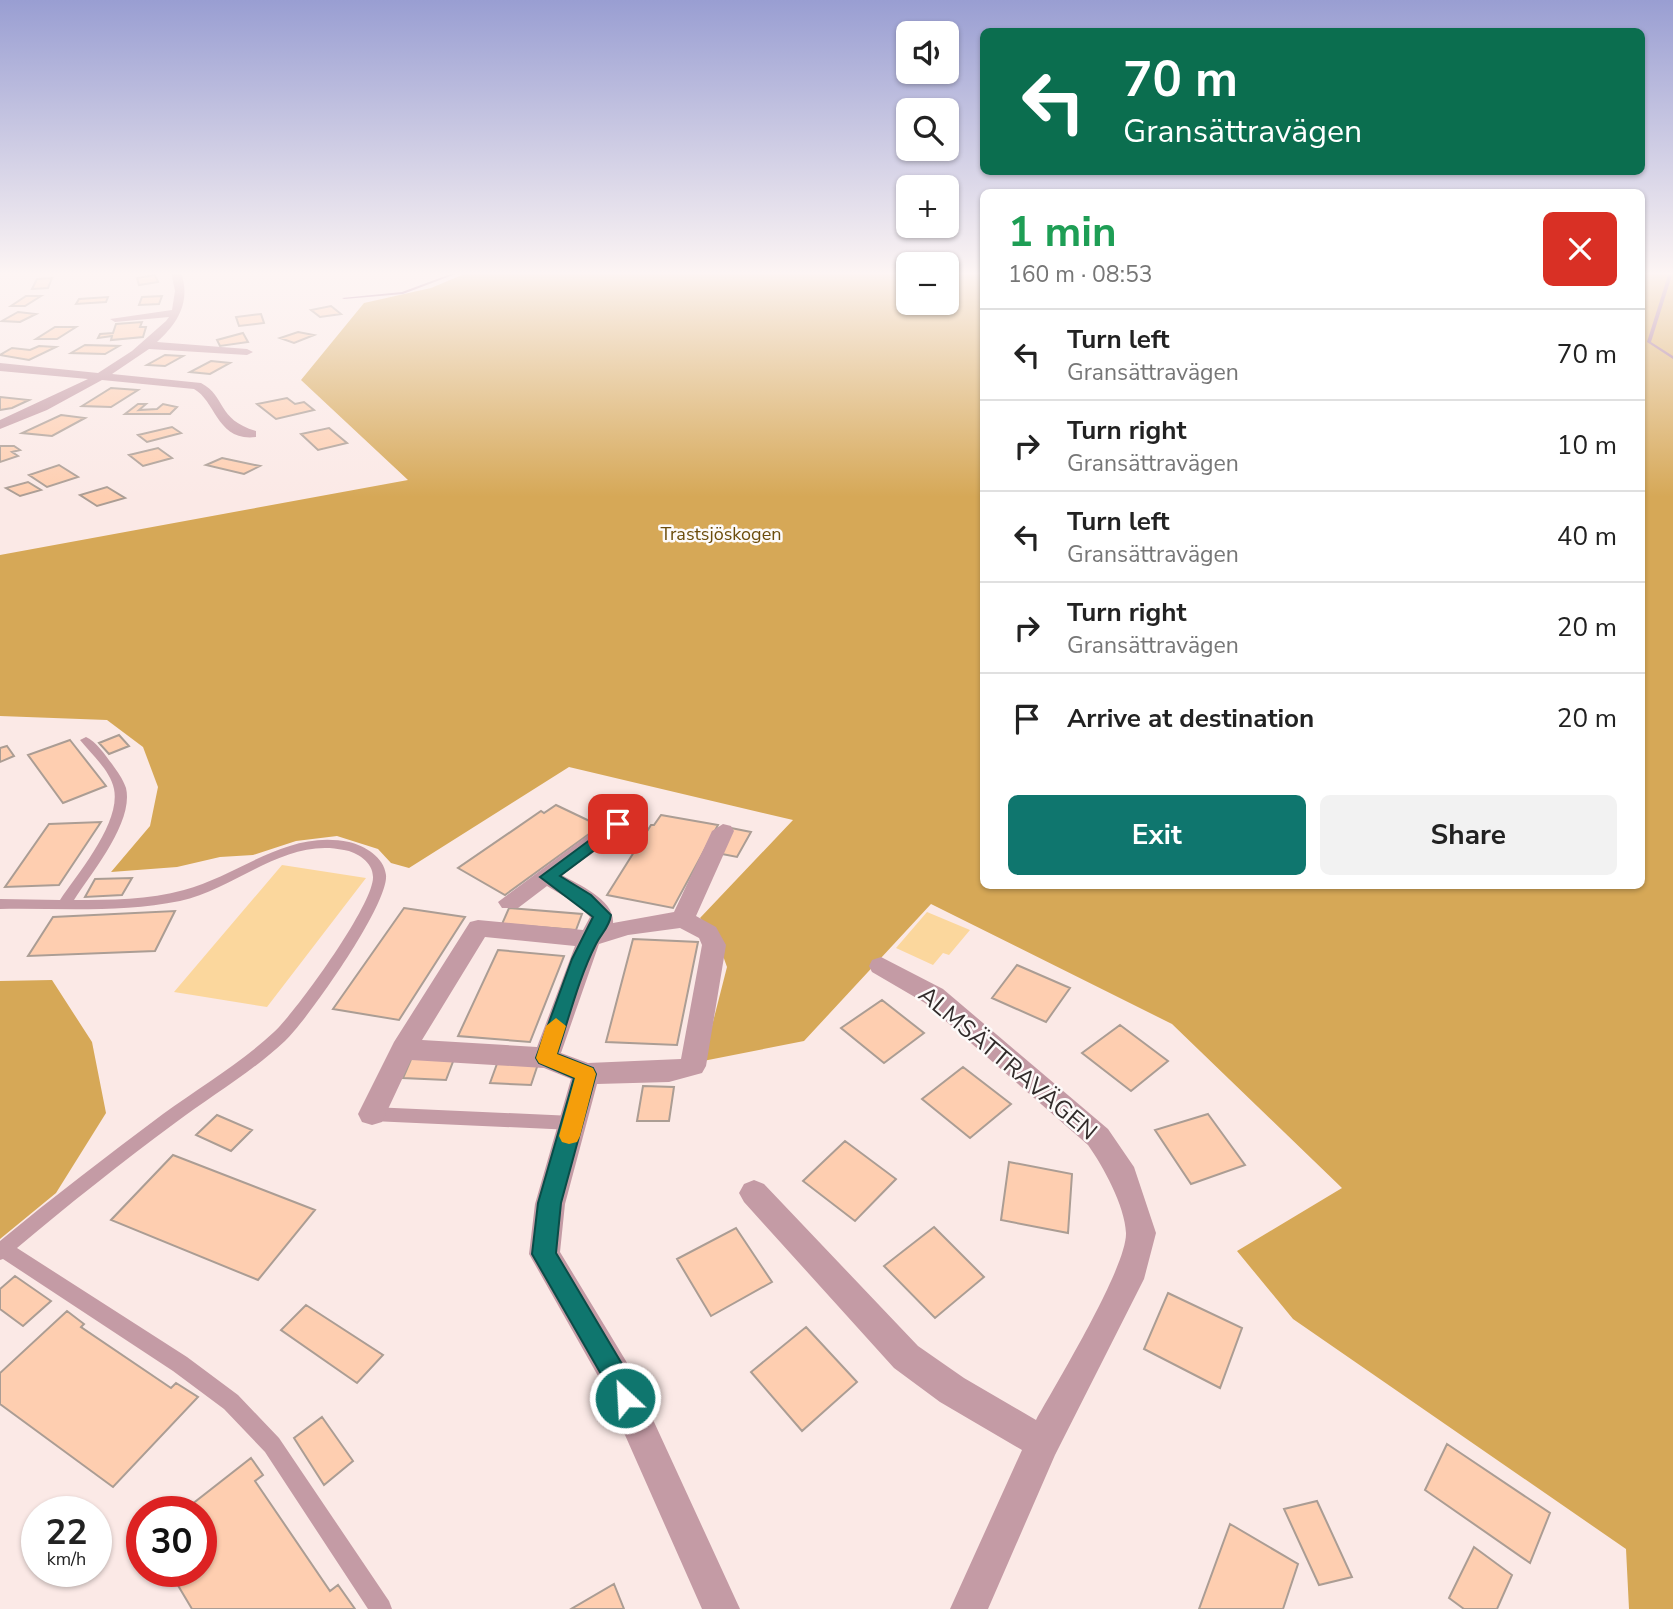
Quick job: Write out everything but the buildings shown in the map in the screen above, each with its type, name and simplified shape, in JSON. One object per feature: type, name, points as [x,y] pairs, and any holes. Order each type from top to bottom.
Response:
[{"type":"street","points":[[0,425],[24,416],[99,376],[143,347]]},
{"type":"street","points":[[176,347],[247,352]]},
{"type":"street","points":[[0,367],[197,386],[208,392],[213,407],[229,427],[251,434]]},
{"type":"street","points":[[510,902],[618,824]]},
{"type":"street","points":[[683,919],[723,831]]},
{"type":"street","points":[[546,1058],[589,939],[601,925],[602,915],[585,899],[548,877]]},
{"type":"street","points":[[372,1114],[403,1049],[478,928],[589,939],[626,927],[683,919],[708,933],[714,945],[693,1066],[669,1072],[586,1074],[546,1058],[403,1049]]},
{"type":"street","name":"ALMSÄTTRAVÄGEN","points":[[881,966],[934,996],[1098,1137],[1120,1167],[1135,1207],[1141,1233],[1128,1279],[1043,1443],[969,1609]]},
{"type":"street","points":[[586,1074],[550,1203],[544,1254],[614,1372],[721,1609]]},
{"type":"street","points":[[754,1193],[906,1357],[952,1390],[1043,1443]]},
{"type":"lane","points":[[65,903],[111,830],[122,801],[120,787],[86,740]]},
{"type":"lane","points":[[0,904],[173,900],[205,889],[279,853],[324,844],[346,845],[375,862],[380,877],[373,905],[283,1034],[68,1194],[2,1250],[180,1364],[231,1402],[272,1445],[381,1609]]},
{"type":"lane","points":[[372,1114],[573,1123]]},
{"type":"shaded area","points":[[282,865],[366,878],[267,1007],[174,992]]},
{"type":"shaded area","points":[[927,912],[970,930],[949,955],[943,953],[933,965],[896,948]]},
{"type":"green space","name":"Trastsjöskogen","points":[[328,347],[980,347],[980,889],[1645,889],[1645,347],[1673,347],[1673,1609],[1629,1609],[1626,1549],[1293,1319],[1237,1251],[1342,1188],[1172,1024],[931,904],[804,1041],[703,1061],[727,967],[716,936],[700,918],[793,820],[569,767],[409,868],[391,863],[378,849],[337,836],[296,841],[253,855],[220,857],[177,867],[111,872],[150,826],[158,787],[143,747],[107,720],[0,716],[0,555],[408,480],[301,380]]},
{"type":"green space","points":[[52,980],[92,1042],[106,1113],[56,1193],[0,1239],[0,981]]},
{"type":"waterway","points":[[1657,347],[1673,358]]},
{"type":"slow traffic","points":[[556,1026],[546,1058],[586,1074],[569,1136]]},
{"type":"route","points":[[618,824],[548,877],[585,899],[602,915],[601,925],[589,939],[581,959],[546,1058],[586,1074],[550,1203],[544,1254],[614,1372],[625,1398]]}]
